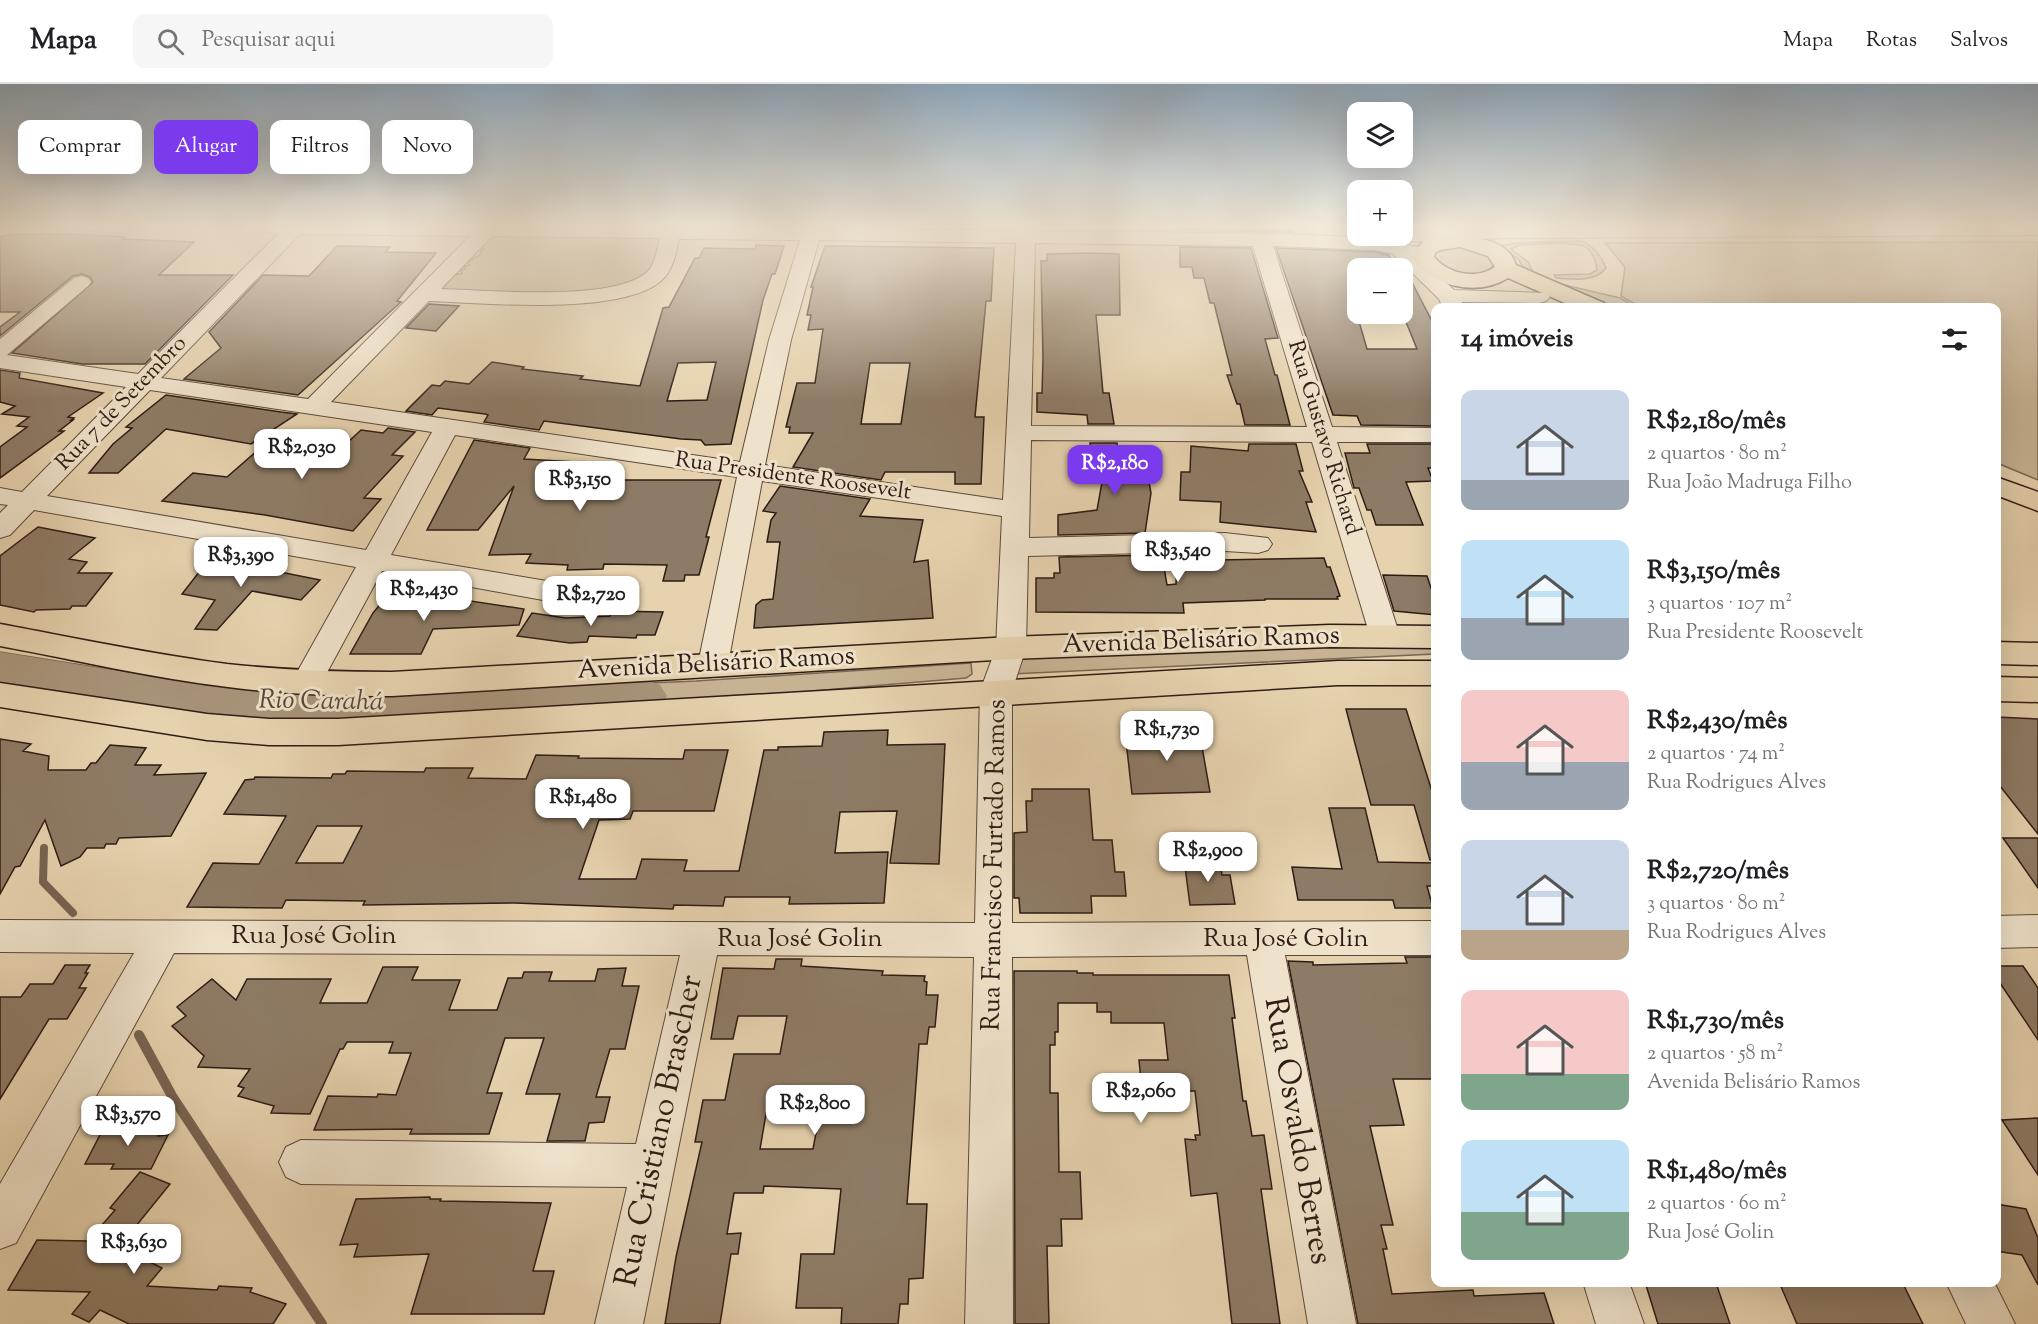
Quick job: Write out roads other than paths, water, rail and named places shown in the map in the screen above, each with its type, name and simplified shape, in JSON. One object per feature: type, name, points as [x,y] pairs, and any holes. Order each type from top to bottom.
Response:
[{"type":"main road","points":[[1520,286],[1553,303]]},
{"type":"main road","points":[[1536,286],[1582,303]]},
{"type":"main road","points":[[2001,473],[2038,488]]},
{"type":"main road","points":[[2001,486],[2038,502]]},
{"type":"main road","name":"Avenida Belisário Ramos","points":[[0,634],[188,669],[306,683],[392,684],[1011,648],[1330,636],[1431,636]]},
{"type":"main road","points":[[2001,653],[2038,654]]},
{"type":"main road","name":"Avenida Belisário Ramos","points":[[0,695],[207,727],[269,732],[338,732],[469,726],[996,691],[1338,673],[1431,673]]},
{"type":"main road","points":[[2001,689],[2038,690]]},
{"type":"street","points":[[0,350],[76,286]]},
{"type":"street","name":"Rua 7 de Setembro","points":[[0,529],[237,286]]},
{"type":"street","points":[[313,407],[432,286]]},
{"type":"street","points":[[423,295],[582,297],[620,293],[639,286]]},
{"type":"street","points":[[713,664],[751,471],[780,340],[796,286]]},
{"type":"street","name":"Rua Francisco Furtado Ramos","points":[[989,1324],[996,691],[1011,648],[1024,286]]},
{"type":"street","name":"Rua Gustavo Richard","points":[[1285,286],[1322,435],[1384,636]]},
{"type":"street","points":[[1446,286],[1451,302]]},
{"type":"street","points":[[1451,302],[1472,286]]},
{"type":"street","points":[[1451,302],[1539,297]]},
{"type":"street","name":"Rua Presidente Roosevelt","points":[[0,361],[1016,510]]},
{"type":"street","points":[[306,683],[448,426]]},
{"type":"street","points":[[1019,433],[1431,435]]},
{"type":"street","points":[[0,496],[571,595]]},
{"type":"street","points":[[1014,547],[1225,542],[1258,544]]},
{"type":"street","points":[[2001,932],[2038,931]]},
{"type":"street","points":[[0,1227],[164,935]]},
{"type":"street","name":"Rua José Golin","points":[[0,936],[993,940],[1431,938]]},
{"type":"street","name":"Rua Cristiano Brascher","points":[[619,1324],[702,939]]},
{"type":"street","name":"Rua Osvaldo Berres","points":[[1263,939],[1332,1324]]},
{"type":"street","points":[[301,1162],[653,1166]]},
{"type":"street","points":[[1608,1287],[1620,1324]]},
{"type":"street","points":[[1972,1287],[1991,1324]]},
{"type":"waterway","name":"Rio Carahá","points":[[0,667],[137,690],[305,707],[645,696]]},
{"type":"waterway","points":[[72,693],[82,679]]},
{"type":"waterway","points":[[44,848],[43,882],[73,913]]},
{"type":"waterway","points":[[139,1035],[172,1096],[322,1324]]}]
